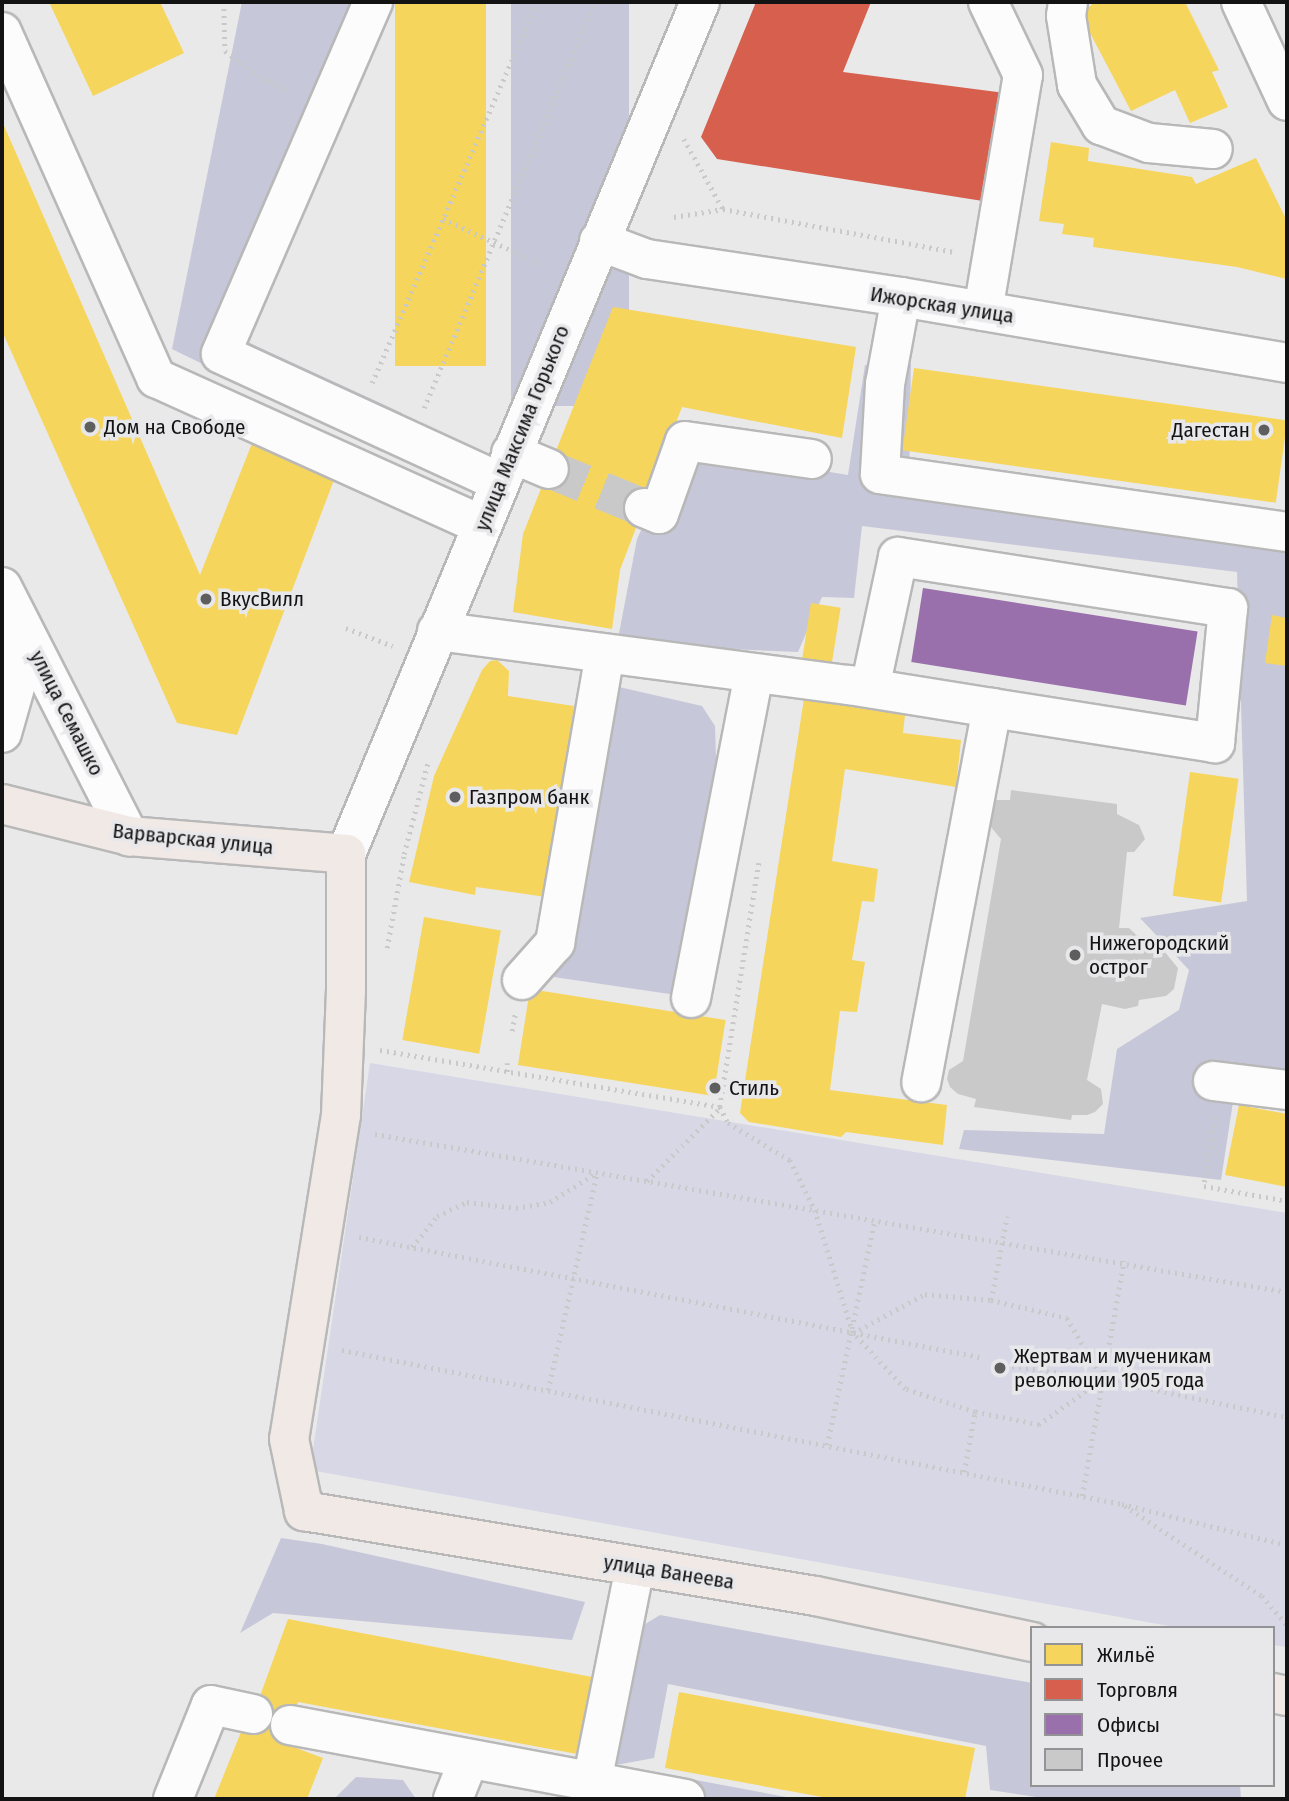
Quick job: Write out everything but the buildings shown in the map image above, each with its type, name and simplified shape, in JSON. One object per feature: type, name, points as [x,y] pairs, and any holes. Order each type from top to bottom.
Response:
[{"type":"main road","name":"Варварская улица","points":[[2,804],[129,836],[346,854]]},
{"type":"main road","name":"улица Ванеева","points":[[346,854],[346,990],[341,1115],[289,1439],[304,1511],[816,1596],[1030,1642]]},
{"type":"street","points":[[373,2],[221,354],[410,441],[505,467],[549,468]]},
{"type":"street","name":"улица Максима Горького","points":[[346,854],[700,2]]},
{"type":"street","points":[[983,311],[1023,75],[988,2]]},
{"type":"street","points":[[1068,2],[1066,16],[1077,85],[1101,125],[1149,143],[1213,149]]},
{"type":"street","points":[[1241,2],[1279,61],[1287,101]]},
{"type":"street","points":[[2,32],[156,378],[482,525]]},
{"type":"street","name":"Ижорская улица","points":[[599,241],[647,259],[901,297],[1287,363]]},
{"type":"street","points":[[901,297],[886,384],[880,474],[1287,532]]},
{"type":"street","points":[[643,508],[659,514],[685,441],[812,459]]},
{"type":"street","points":[[437,631],[870,688],[1215,743],[1228,608],[898,557],[870,688]]},
{"type":"street","name":"улица Семашко","points":[[2,590],[18,677],[2,733]]},
{"type":"street","name":"улица Семашко","points":[[2,590],[129,836]]},
{"type":"street","points":[[522,980],[555,943],[605,654]]},
{"type":"street","points":[[691,998],[754,674]]},
{"type":"street","points":[[921,1082],[992,708]]},
{"type":"street","points":[[1219,1081],[1287,1090]]},
{"type":"street","points":[[593,1782],[635,1566]]},
{"type":"street","points":[[173,1799],[211,1705],[253,1714]]},
{"type":"street","points":[[290,1725],[685,1799]]},
{"type":"street","points":[[453,1799],[469,1759]]},
{"type":"path","points":[[224,2],[225,51],[267,81]]},
{"type":"path","points":[[358,417],[537,2]]},
{"type":"path","points":[[410,441],[595,2]]},
{"type":"path","points":[[682,136],[723,209]]},
{"type":"path","points":[[674,217],[723,209],[992,259]]},
{"type":"path","points":[[443,219],[542,265]]},
{"type":"path","points":[[385,957],[404,854],[431,751]]},
{"type":"path","points":[[647,1181],[720,1107],[761,849]]},
{"type":"path","points":[[388,1051],[720,1107]]},
{"type":"path","points":[[507,1063],[507,1072]]},
{"type":"path","points":[[1219,1081],[1204,1186],[1287,1200]]},
{"type":"path","points":[[720,1107],[728,1123],[790,1160],[815,1210],[853,1332],[905,1389],[975,1412],[1039,1426],[1103,1379]]},
{"type":"path","points":[[367,1133],[1124,1261],[1287,1292]]},
{"type":"path","points":[[412,1247],[437,1216],[467,1202],[516,1208],[550,1202],[597,1173]]},
{"type":"path","points":[[548,1391],[597,1173]]},
{"type":"path","points":[[991,1300],[1007,1217]]},
{"type":"path","points":[[827,1445],[875,1220]]},
{"type":"path","points":[[349,1235],[980,1357]]},
{"type":"path","points":[[1082,1496],[1124,1261]]},
{"type":"path","points":[[853,1332],[925,1294],[991,1300],[1067,1318],[1103,1379]]},
{"type":"path","points":[[334,1348],[1122,1504],[1287,1545]]},
{"type":"path","points":[[1012,1366],[1103,1379],[1287,1417]]},
{"type":"path","points":[[964,1472],[975,1412]]},
{"type":"path","points":[[1122,1504],[1262,1596],[1287,1625]]},
{"type":"shaded area","points":[[242,2],[388,2],[239,338],[402,413],[382,452],[172,349]]},
{"type":"shaded area","points":[[511,2],[629,2],[629,406],[511,406]]},
{"type":"shaded area","points":[[911,364],[909,487],[1287,537],[1287,1103],[1233,1102],[1221,1180],[959,1149],[964,1130],[1104,1134],[1117,1049],[1179,1010],[1189,970],[1140,918],[1247,901],[1237,572],[862,526],[854,598],[822,597],[798,652],[617,644],[637,539],[680,447],[848,475],[865,365]]},
{"type":"shaded area","points":[[606,684],[702,706],[715,726],[718,819],[683,996],[540,975]]},
{"type":"shaded area","points":[[370,1063],[1287,1213],[1287,1647],[1275,1645],[1275,1626],[1169,1626],[310,1470]]},
{"type":"shaded area","points":[[281,1538],[322,1544],[585,1602],[572,1640],[273,1613],[240,1633]]},
{"type":"shaded area","points":[[660,1615],[1030,1683],[1030,1787],[1240,1787],[1241,1799],[1050,1799],[990,1790],[986,1746],[668,1684],[654,1758],[616,1765],[629,1679],[642,1626]]},
{"type":"shaded area","points":[[653,1772],[797,1799],[653,1799]]},
{"type":"shaded area","points":[[356,1777],[403,1780],[416,1799],[334,1799]]},
{"type":"tunnel","points":[[549,469],[644,508]]},
{"type":"place","name":"Дом на Свободе","points":[[90,427]]},
{"type":"place","name":"Дагестан","points":[[1264,430]]},
{"type":"place","name":"ВкусВилл","points":[[206,599]]},
{"type":"place","name":"Газпром банк","points":[[455,797]]},
{"type":"place","name":"Нижегородский острог","points":[[1075,955]]},
{"type":"place","name":"Стиль","points":[[715,1088]]},
{"type":"place","name":"Жертвам и мученикам революции 1905 года","points":[[1000,1368]]}]
